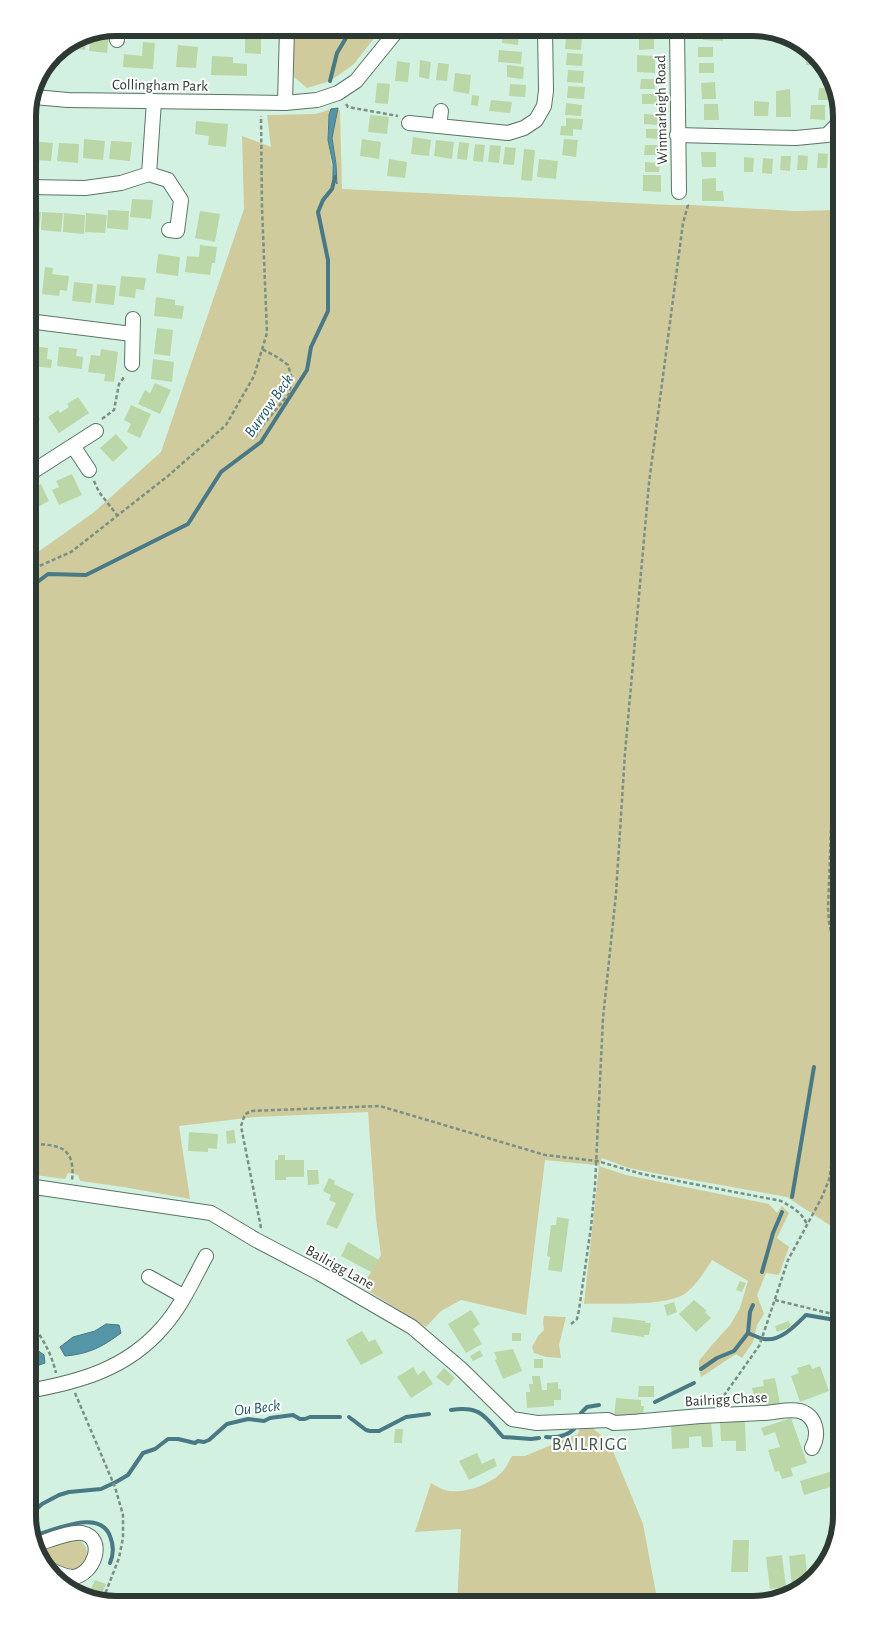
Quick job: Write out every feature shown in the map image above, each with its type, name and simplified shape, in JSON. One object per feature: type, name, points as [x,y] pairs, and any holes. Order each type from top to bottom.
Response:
[{"type":"street","points":[[285,103],[287,36]]},
{"type":"street","name":"Collingham Park","points":[[39,97],[68,100],[285,103],[317,100],[338,93],[356,81],[393,36]]},
{"type":"street","points":[[409,123],[508,133],[524,128],[536,120],[544,106],[546,91],[545,36]]},
{"type":"street","name":"Winmarleigh Road","points":[[677,36],[679,192]]},
{"type":"street","points":[[149,174],[154,101]]},
{"type":"street","points":[[439,126],[441,112]]},
{"type":"street","points":[[677,135],[804,137],[827,135],[833,129]]},
{"type":"street","points":[[36,187],[85,188],[121,183],[149,174],[168,180],[181,200],[177,231],[169,230]]},
{"type":"street","points":[[132,364],[133,319]]},
{"type":"street","points":[[36,322],[132,334]]},
{"type":"street","points":[[36,469],[96,431]]},
{"type":"street","points":[[73,446],[89,470]]},
{"type":"street","name":"Bailrigg Lane","points":[[36,1187],[211,1213],[412,1327],[460,1368],[512,1419],[537,1423],[608,1420]]},
{"type":"street","points":[[36,1389],[90,1376],[120,1363],[147,1343],[163,1327],[206,1256]]},
{"type":"street","points":[[149,1277],[183,1296]]},
{"type":"street","name":"Bailrigg Chase","points":[[608,1420],[614,1423],[774,1412],[792,1409],[803,1412],[813,1422],[818,1431],[812,1448]]},
{"type":"street","points":[[41,1543],[81,1532],[89,1536],[94,1542],[96,1550],[88,1570],[82,1575],[73,1577],[62,1575]]},
{"type":"path","points":[[338,93],[348,107],[410,118],[409,123]]},
{"type":"path","points":[[36,567],[70,552],[168,476],[226,425],[254,376],[267,333],[262,208],[261,102]]},
{"type":"path","points":[[571,1324],[576,1319],[582,1294],[591,1226],[597,1161],[603,1018],[616,894],[624,753],[649,483],[683,223],[688,204],[679,192]]},
{"type":"path","points":[[256,437],[263,425],[289,394],[292,379],[288,365],[262,349]]},
{"type":"path","points":[[96,431],[99,420],[114,410],[119,384],[132,364]]},
{"type":"path","points":[[89,470],[99,492],[117,515]]},
{"type":"path","points":[[833,708],[833,776],[828,908],[833,940]]},
{"type":"path","points":[[256,1240],[261,1232],[260,1220],[241,1126],[245,1114],[252,1111],[380,1106],[545,1155],[597,1161],[642,1174],[781,1202],[792,1207],[800,1214],[807,1225]]},
{"type":"path","points":[[36,1145],[60,1147],[68,1154],[72,1163],[73,1174],[71,1192]]},
{"type":"path","points":[[717,1415],[723,1397],[764,1335],[788,1260],[821,1199],[829,1180],[833,1157]]},
{"type":"path","points":[[775,1300],[833,1314]]},
{"type":"path","points":[[36,1329],[54,1362],[56,1374],[62,1373]]},
{"type":"path","points":[[74,1392],[115,1487],[123,1515],[123,1538],[119,1558],[105,1595]]},
{"type":"shaded area","points":[[293,36],[376,36],[354,64],[330,81],[307,88],[294,77],[292,62]]},
{"type":"shaded area","points":[[338,108],[340,111],[342,189],[794,211],[833,210],[833,1226],[787,1197],[629,1168],[602,1158],[599,1166],[545,1160],[526,1315],[461,1300],[441,1311],[426,1327],[362,1287],[381,1255],[376,1219],[368,1112],[255,1117],[179,1126],[190,1199],[80,1181],[78,1175],[68,1173],[65,1179],[36,1175],[36,553],[93,513],[161,452],[244,209],[242,136],[271,147],[267,115],[316,114],[331,109],[328,135],[333,178],[337,183],[332,138]]},
{"type":"shaded area","points":[[599,1166],[626,1175],[769,1204],[777,1213],[782,1206],[789,1213],[777,1238],[789,1247],[779,1275],[766,1273],[757,1295],[764,1314],[757,1325],[753,1342],[742,1358],[736,1354],[701,1377],[699,1361],[730,1325],[740,1308],[748,1281],[712,1260],[694,1286],[686,1293],[677,1297],[652,1302],[584,1304]]},
{"type":"shaded area","points":[[544,1316],[566,1317],[559,1345],[561,1358],[546,1357],[534,1353],[532,1347],[544,1330]]},
{"type":"shaded area","points":[[591,1427],[601,1435],[613,1451],[643,1524],[656,1596],[457,1596],[461,1529],[415,1532],[431,1483],[449,1491],[471,1489],[499,1475],[512,1456],[525,1456],[578,1434],[580,1428]]},
{"type":"shaded area","points":[[76,1539],[85,1545],[87,1555],[84,1562],[78,1568],[70,1571],[53,1565],[43,1548]]},
{"type":"water","points":[[338,108],[332,138],[337,184],[333,178],[333,164],[328,140],[329,115],[331,109]]},
{"type":"water","points":[[106,1324],[119,1325],[121,1333],[95,1349],[81,1354],[65,1356],[60,1347],[73,1337],[95,1331]]},
{"type":"water","points":[[36,1349],[44,1355],[45,1363],[36,1366]]},
{"type":"building","points":[[136,36],[154,36],[154,38]]},
{"type":"building","points":[[503,36],[519,36],[518,45],[502,43]]},
{"type":"building","points":[[639,36],[654,36],[654,49],[639,50]]},
{"type":"building","points":[[703,36],[723,36],[723,41],[703,40]]},
{"type":"building","points":[[109,37],[107,53],[89,51],[90,41]]},
{"type":"building","points":[[245,37],[261,38],[261,54],[245,53]]},
{"type":"building","points":[[566,37],[582,38],[581,50],[565,49]]},
{"type":"building","points":[[86,42],[85,50],[74,49]]},
{"type":"building","points":[[143,42],[155,43],[153,69],[123,67],[124,54],[142,56]]},
{"type":"building","points":[[178,45],[198,47],[196,68],[176,67]]},
{"type":"building","points":[[698,47],[713,47],[713,57],[698,57]]},
{"type":"building","points":[[499,50],[522,52],[521,64],[498,62]]},
{"type":"building","points":[[567,53],[583,54],[582,66],[566,65]]},
{"type":"building","points":[[637,55],[655,56],[655,73],[637,72]]},
{"type":"building","points":[[212,56],[233,57],[233,63],[247,64],[247,76],[211,75]]},
{"type":"building","points":[[806,57],[815,66],[806,65]]},
{"type":"building","points":[[420,60],[431,62],[429,79],[419,77]]},
{"type":"building","points":[[397,61],[410,63],[408,82],[395,81]]},
{"type":"building","points":[[438,63],[449,64],[447,81],[436,80]]},
{"type":"building","points":[[699,63],[714,63],[714,73],[699,73]]},
{"type":"building","points":[[507,65],[524,67],[523,79],[507,77]]},
{"type":"building","points":[[568,70],[584,71],[583,83],[567,82]]},
{"type":"building","points":[[455,73],[471,75],[469,94],[453,91]]},
{"type":"building","points":[[641,79],[655,79],[655,89],[640,89]]},
{"type":"building","points":[[715,82],[716,99],[702,99],[701,83]]},
{"type":"building","points":[[377,83],[390,84],[388,104],[375,103]]},
{"type":"building","points":[[510,84],[526,85],[525,97],[509,96]]},
{"type":"building","points":[[568,86],[585,87],[584,99],[567,98]]},
{"type":"building","points":[[819,88],[828,88],[831,100],[818,100]]},
{"type":"building","points":[[790,89],[791,117],[776,117],[776,91]]},
{"type":"building","points":[[642,94],[657,94],[657,104],[642,104]]},
{"type":"building","points":[[472,95],[479,96],[478,106],[471,105]]},
{"type":"building","points":[[491,100],[512,102],[510,113],[489,111]]},
{"type":"building","points":[[754,101],[769,102],[768,116],[754,116]]},
{"type":"building","points":[[566,103],[582,105],[581,116],[565,115]]},
{"type":"building","points":[[704,104],[718,104],[719,120],[704,120]]},
{"type":"building","points":[[811,105],[825,105],[825,120],[810,119]]},
{"type":"building","points":[[644,114],[659,115],[659,125],[644,124]]},
{"type":"building","points":[[370,115],[389,117],[387,134],[368,132]]},
{"type":"building","points":[[566,118],[583,119],[582,130],[573,129],[573,136],[560,135],[561,126],[566,126]]},
{"type":"building","points":[[196,121],[228,124],[226,147],[208,145],[209,136],[195,134]]},
{"type":"building","points":[[646,129],[661,129],[660,139],[646,138]]},
{"type":"building","points":[[413,137],[431,140],[429,156],[411,154]]},
{"type":"building","points":[[84,139],[105,141],[103,160],[83,158]]},
{"type":"building","points":[[362,139],[381,142],[379,159],[360,156]]},
{"type":"building","points":[[564,139],[578,140],[576,157],[562,155]]},
{"type":"building","points":[[436,140],[454,142],[452,159],[434,156]]},
{"type":"building","points":[[36,141],[53,143],[51,161],[36,160]]},
{"type":"building","points":[[111,141],[132,142],[130,161],[109,159]]},
{"type":"building","points":[[459,142],[469,143],[467,160],[457,159]]},
{"type":"building","points":[[59,143],[79,144],[78,163],[57,161]]},
{"type":"building","points":[[475,144],[485,145],[483,162],[473,161]]},
{"type":"building","points":[[490,145],[501,146],[499,163],[488,162]]},
{"type":"building","points":[[645,145],[659,145],[659,155],[644,155]]},
{"type":"building","points":[[505,147],[516,148],[514,165],[503,164]]},
{"type":"building","points":[[524,149],[535,150],[532,181],[521,180]]},
{"type":"building","points":[[701,152],[716,152],[716,167],[702,167]]},
{"type":"building","points":[[818,153],[828,154],[827,168],[817,168]]},
{"type":"building","points":[[798,155],[808,156],[807,170],[797,170]]},
{"type":"building","points":[[781,156],[791,156],[790,171],[780,170]]},
{"type":"building","points":[[744,157],[754,158],[753,172],[744,172]]},
{"type":"building","points":[[763,158],[773,159],[772,174],[762,173]]},
{"type":"building","points":[[389,159],[407,162],[405,178],[387,176]]},
{"type":"building","points":[[539,159],[558,161],[556,179],[537,177]]},
{"type":"building","points":[[645,162],[660,163],[659,172],[645,172]]},
{"type":"building","points":[[643,175],[661,175],[661,192],[643,191]]},
{"type":"building","points":[[716,178],[716,191],[723,191],[724,201],[702,201],[702,179]]},
{"type":"building","points":[[132,199],[153,200],[151,219],[130,217]]},
{"type":"building","points":[[108,210],[129,211],[128,230],[107,228]]},
{"type":"building","points":[[200,211],[220,214],[215,242],[195,238]]},
{"type":"building","points":[[36,212],[41,212],[39,230],[36,230]]},
{"type":"building","points":[[42,212],[63,213],[61,232],[41,230]]},
{"type":"building","points":[[64,213],[85,215],[84,234],[63,232]]},
{"type":"building","points":[[86,213],[107,215],[105,233],[85,232]]},
{"type":"building","points":[[200,245],[217,247],[215,263],[212,263],[210,275],[185,272],[187,256],[199,257]]},
{"type":"building","points":[[158,254],[180,257],[178,276],[156,273]]},
{"type":"building","points":[[45,267],[53,268],[52,274],[69,276],[67,291],[60,290],[59,296],[42,294]]},
{"type":"building","points":[[36,275],[39,275],[36,295]]},
{"type":"building","points":[[121,276],[146,278],[144,290],[136,289],[135,298],[119,296]]},
{"type":"building","points":[[74,282],[93,284],[91,303],[72,301]]},
{"type":"building","points":[[97,284],[116,286],[114,305],[95,303]]},
{"type":"building","points":[[156,297],[175,300],[175,305],[184,306],[182,319],[154,316]]},
{"type":"building","points":[[157,328],[173,330],[170,356],[154,354]]},
{"type":"building","points":[[36,346],[48,348],[47,359],[52,360],[51,368],[36,366]]},
{"type":"building","points":[[59,347],[77,349],[76,356],[83,357],[82,369],[57,366]]},
{"type":"building","points":[[101,349],[118,352],[114,382],[104,381],[105,374],[88,372],[91,355],[100,356]]},
{"type":"building","points":[[153,359],[174,362],[172,382],[151,379]]},
{"type":"building","points":[[155,383],[171,390],[160,414],[138,404],[145,390],[150,393]]},
{"type":"building","points":[[78,397],[89,413],[59,433],[48,417],[58,410],[60,413],[69,407],[67,404]]},
{"type":"building","points":[[131,405],[151,414],[140,438],[127,432],[131,424],[124,420]]},
{"type":"building","points":[[36,410],[40,420],[36,422]]},
{"type":"building","points":[[116,434],[128,448],[113,462],[100,448]]},
{"type":"building","points":[[72,474],[82,495],[59,505],[52,490],[59,487],[56,481]]},
{"type":"building","points":[[41,484],[49,501],[36,508],[36,487]]},
{"type":"building","points":[[234,1130],[236,1143],[227,1144],[226,1131]]},
{"type":"building","points":[[189,1132],[218,1134],[217,1149],[208,1148],[208,1152],[188,1151]]},
{"type":"building","points":[[278,1155],[285,1155],[285,1160],[304,1160],[304,1177],[286,1177],[286,1180],[275,1180],[275,1160],[278,1160]]},
{"type":"building","points":[[307,1170],[318,1170],[319,1184],[308,1185]]},
{"type":"building","points":[[329,1178],[335,1181],[334,1184],[354,1194],[337,1229],[326,1224],[336,1203],[329,1200],[331,1195],[323,1191]]},
{"type":"building","points":[[557,1217],[569,1219],[562,1272],[548,1270],[550,1257],[547,1256],[551,1225],[556,1225]]},
{"type":"building","points":[[348,1242],[379,1260],[371,1272],[341,1256]]},
{"type":"building","points":[[740,1281],[746,1283],[742,1292],[736,1290]]},
{"type":"building","points":[[694,1300],[707,1311],[705,1312],[711,1318],[696,1332],[679,1314]]},
{"type":"building","points":[[674,1302],[677,1312],[667,1316],[664,1305]]},
{"type":"building","points":[[471,1310],[480,1324],[473,1329],[482,1344],[466,1353],[448,1324]]},
{"type":"building","points":[[613,1317],[651,1323],[649,1335],[644,1335],[644,1337],[611,1332]]},
{"type":"building","points":[[789,1321],[791,1327],[777,1332],[775,1326]]},
{"type":"building","points":[[362,1331],[369,1342],[375,1339],[383,1353],[361,1365],[346,1340]]},
{"type":"building","points":[[512,1333],[521,1333],[521,1341],[512,1341]]},
{"type":"building","points":[[513,1349],[522,1371],[503,1379],[495,1360],[497,1359],[494,1352]]},
{"type":"building","points":[[480,1350],[483,1356],[473,1361],[470,1356]]},
{"type":"building","points":[[534,1359],[543,1359],[543,1368],[534,1368]]},
{"type":"building","points":[[810,1364],[812,1369],[820,1366],[829,1391],[800,1402],[791,1376],[799,1373],[797,1368]]},
{"type":"building","points":[[413,1367],[418,1375],[424,1370],[433,1384],[411,1398],[397,1377]]},
{"type":"building","points":[[444,1368],[455,1378],[448,1386],[436,1377]]},
{"type":"building","points":[[532,1376],[540,1376],[542,1390],[547,1390],[547,1383],[558,1382],[558,1389],[561,1389],[561,1400],[554,1400],[554,1406],[527,1408],[526,1392],[530,1392],[529,1384],[533,1384]]},
{"type":"building","points":[[775,1378],[780,1403],[766,1406],[765,1399],[755,1401],[752,1388],[764,1386],[763,1380]]},
{"type":"building","points":[[639,1386],[654,1386],[654,1397],[638,1397]]},
{"type":"building","points":[[616,1398],[641,1400],[641,1406],[644,1406],[643,1418],[614,1417]]},
{"type":"building","points":[[791,1418],[807,1463],[791,1468],[793,1476],[782,1479],[779,1471],[775,1472],[768,1450],[780,1447],[775,1432],[764,1436],[761,1428]]},
{"type":"building","points":[[711,1419],[713,1447],[702,1447],[701,1436],[689,1437],[689,1448],[672,1449],[671,1422]]},
{"type":"building","points":[[745,1421],[746,1451],[736,1451],[736,1441],[721,1441],[720,1422]]},
{"type":"building","points":[[395,1429],[403,1429],[402,1443],[394,1443]]},
{"type":"building","points":[[477,1453],[482,1464],[494,1458],[497,1466],[469,1480],[459,1461]]},
{"type":"building","points":[[833,1471],[833,1486],[804,1495],[800,1481]]},
{"type":"building","points":[[733,1540],[749,1540],[748,1572],[731,1572]]},
{"type":"building","points":[[805,1554],[807,1574],[792,1586],[789,1556]]},
{"type":"building","points":[[782,1555],[786,1587],[770,1589],[766,1557]]},
{"type":"building","points":[[95,1580],[106,1584],[102,1594],[90,1592]]},
{"type":"waterway","name":"Burrow Beck","points":[[330,81],[337,53],[347,36]]},
{"type":"waterway","name":"Burrow Beck","points":[[36,583],[48,574],[86,575],[188,524],[221,472],[261,442],[307,370],[311,347],[328,311],[328,260],[318,212],[323,200],[332,189],[335,177]]},
{"type":"waterway","points":[[792,1197],[814,1067]]},
{"type":"waterway","points":[[762,1272],[773,1233],[782,1212]]},
{"type":"waterway","points":[[748,1333],[750,1312],[753,1305]]},
{"type":"waterway","name":"Ou Beck","points":[[701,1369],[717,1358],[734,1351],[748,1333],[764,1339],[770,1339],[787,1332],[806,1315],[833,1320]]},
{"type":"waterway","name":"Ou Beck","points":[[655,1402],[694,1383]]},
{"type":"waterway","name":"Ou Beck","points":[[581,1413],[587,1407],[599,1405]]},
{"type":"waterway","name":"Ou Beck","points":[[451,1410],[469,1409],[482,1414],[503,1437],[539,1438]]},
{"type":"waterway","name":"Ou Beck","points":[[349,1417],[366,1430],[379,1431],[406,1417],[429,1414]]},
{"type":"waterway","name":"Ou Beck","points":[[36,1510],[59,1495],[69,1492],[101,1489],[116,1482],[128,1475],[143,1453],[155,1449],[168,1439],[195,1443],[198,1441],[204,1442],[209,1440],[227,1424],[248,1419],[264,1421],[270,1418],[293,1415],[300,1419],[340,1417]]},
{"type":"waterway","name":"Ou Beck","points":[[546,1437],[561,1436],[568,1434],[574,1429]]},
{"type":"waterway","points":[[38,1534],[74,1524],[96,1523],[104,1528],[110,1536],[113,1550],[110,1563]]},
{"type":"district","name":"BAILRIGG","points":[[590,1444]]}]
